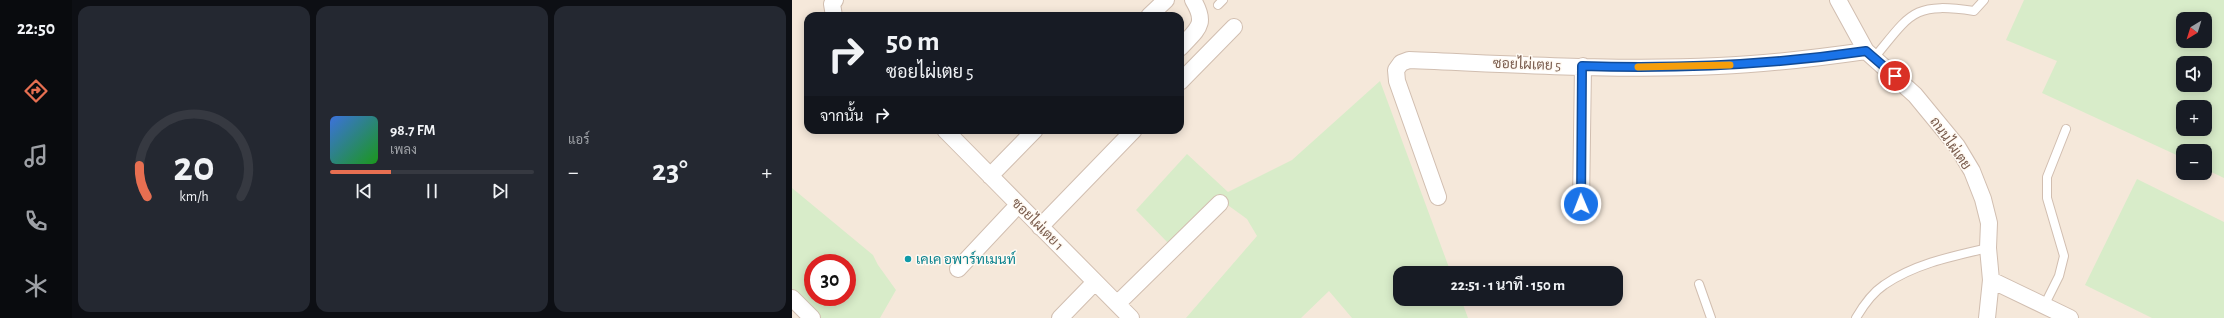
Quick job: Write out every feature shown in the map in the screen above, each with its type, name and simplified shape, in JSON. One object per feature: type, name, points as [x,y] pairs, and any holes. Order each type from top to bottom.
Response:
[{"type":"street","points":[[833,12],[832,4],[835,0]]},
{"type":"street","points":[[1153,12],[1166,0]]},
{"type":"street","points":[[1184,43],[1201,21],[1201,13],[1193,0]]},
{"type":"street","name":"ถนนไผ่เตย","points":[[1838,0],[1870,54],[1915,95],[1957,146],[1972,171],[1983,199],[1989,223],[1988,248],[1991,280],[1987,318]]},
{"type":"street","points":[[1184,78],[1234,27]]},
{"type":"street","name":"ซอยไผ่เตย 5","points":[[1438,196],[1397,81],[1396,70],[1401,63],[1409,60],[1582,66],[1718,66],[1870,54]]},
{"type":"street","points":[[1581,204],[1582,66]]},
{"type":"street","name":"ซอยไผ่เตย 1","points":[[949,134],[1095,282],[1121,312]]},
{"type":"street","points":[[990,176],[1031,134]]},
{"type":"street","points":[[1040,227],[1130,134]]},
{"type":"street","points":[[1121,312],[1220,203]]},
{"type":"street","points":[[958,269],[1018,204]]},
{"type":"street","points":[[1991,280],[2070,318]]},
{"type":"street","points":[[1060,318],[1095,282]]},
{"type":"street","points":[[792,298],[812,318]]},
{"type":"lane","points":[[1870,54],[1905,20],[1922,10],[1936,8],[1974,11],[1984,0]]},
{"type":"lane","points":[[2044,306],[2058,276],[2064,256],[2047,198],[2047,177],[2066,129]]},
{"type":"lane","points":[[1856,318],[1865,304],[1883,285],[1942,259],[1988,248]]},
{"type":"lane","points":[[1699,284],[1711,318]]},
{"type":"shaded area","points":[[792,0],[2224,0],[2224,318],[792,318]]},
{"type":"green space","points":[[2024,0],[2224,0],[2224,178],[2212,172],[2212,144],[2176,144],[2176,155],[2042,93],[2057,61],[2006,40]]},
{"type":"green space","points":[[1380,81],[1448,266],[1393,266],[1393,306],[1464,306],[1468,318],[1352,318],[1329,291],[1301,318],[1186,318],[1257,236],[1247,219],[1218,198],[1169,244],[1136,210],[1187,154],[1228,192],[1292,160]]},
{"type":"green space","points":[[2137,179],[2224,222],[2224,318],[2152,318],[2085,285]]},
{"type":"green space","points":[[792,188],[873,255],[878,265],[896,290],[880,318],[820,318],[807,306],[856,306],[856,254],[804,254],[804,303],[792,292]]},
{"type":"slow traffic","points":[[1638,67],[1730,65]]},
{"type":"place","name":"เคเค อพาร์ทเมนท์","points":[[908,259]]},
{"type":"route","points":[[1581,204],[1580,141],[1582,66],[1718,66],[1815,58],[1866,51],[1895,76]]}]
